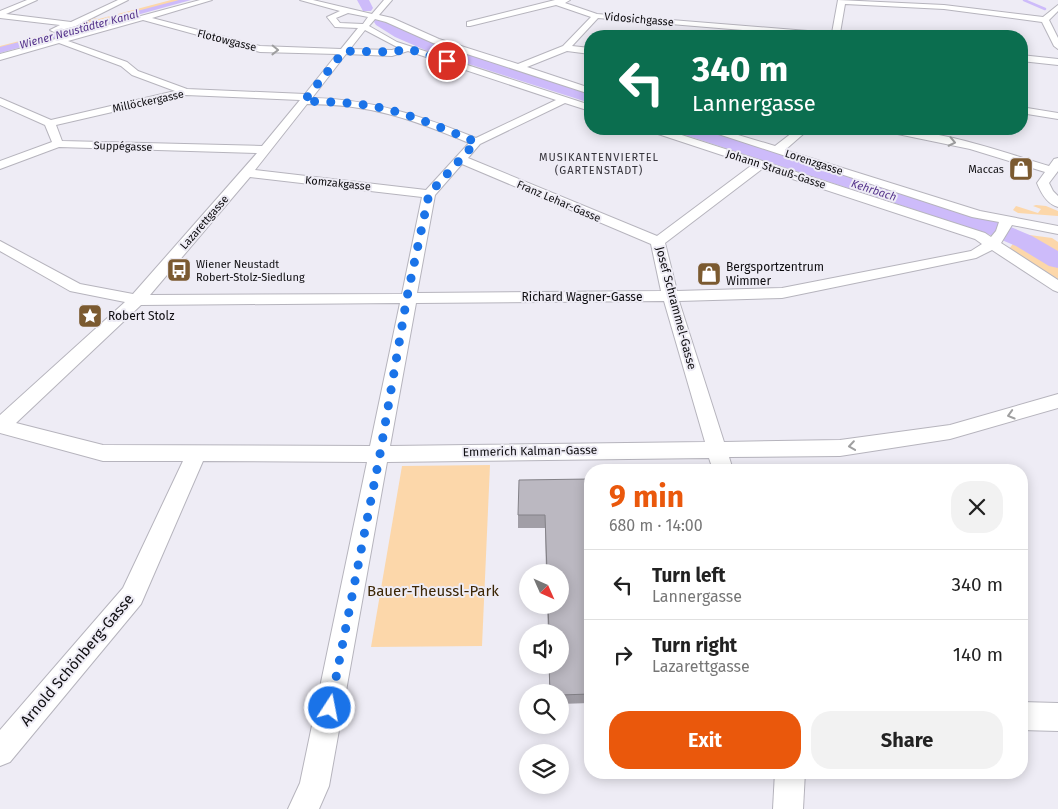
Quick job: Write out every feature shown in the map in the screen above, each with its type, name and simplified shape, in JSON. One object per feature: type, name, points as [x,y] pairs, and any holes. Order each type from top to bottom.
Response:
[{"type":"street","points":[[0,15],[33,0]]},
{"type":"street","points":[[46,32],[73,24],[124,0]]},
{"type":"street","points":[[0,57],[208,0]]},
{"type":"street","points":[[304,0],[395,22],[436,42],[584,89]]},
{"type":"street","name":"Lazarettgasse","points":[[0,426],[137,300],[247,173],[364,26],[388,0]]},
{"type":"street","points":[[470,24],[566,0]]},
{"type":"street","points":[[944,6],[950,0]]},
{"type":"street","points":[[839,30],[842,1],[944,6],[1045,20],[1057,10]]},
{"type":"street","name":"Vidosichgasse","points":[[556,2],[596,16],[765,30]]},
{"type":"street","points":[[348,10],[331,17],[338,25],[364,26],[389,41],[409,49],[584,106]]},
{"type":"street","points":[[0,15],[73,24]]},
{"type":"street","points":[[517,68],[566,48],[596,16]]},
{"type":"street","name":"Flotowgasse","points":[[143,18],[253,48],[344,51]]},
{"type":"street","points":[[1045,20],[1058,46]]},
{"type":"street","points":[[60,41],[124,64],[135,74],[186,92]]},
{"type":"street","points":[[566,48],[584,50]]},
{"type":"street","points":[[344,51],[392,52],[409,49]]},
{"type":"street","points":[[1028,59],[1058,62]]},
{"type":"street","name":"Millöckergasse","points":[[50,123],[186,92],[306,99]]},
{"type":"street","points":[[306,99],[377,106],[408,115],[476,142]]},
{"type":"street","points":[[302,809],[314,786],[380,454],[407,297],[429,194],[476,142],[564,100]]},
{"type":"street","points":[[0,101],[50,123],[58,144],[0,165]]},
{"type":"street","points":[[1028,111],[1058,116]]},
{"type":"street","name":"Johann Strauß-Gasse","points":[[672,135],[980,236],[1001,232],[1058,287]]},
{"type":"street","name":"Lorenzgasse","points":[[728,135],[977,214],[1001,232],[1058,230]]},
{"type":"street","points":[[777,150],[796,135]]},
{"type":"street","points":[[918,135],[1054,166],[1043,183],[1047,193],[1058,203]]},
{"type":"street","name":"Suppégasse","points":[[58,144],[264,150]]},
{"type":"street","name":"Franz Lehar-Gasse","points":[[460,159],[658,242]]},
{"type":"street","name":"Josef Schrammel-Gasse","points":[[721,464],[670,296],[658,242],[761,164]]},
{"type":"street","name":"Komzakgasse","points":[[247,173],[429,194]]},
{"type":"street","name":"Richard Wagner-Gasse","points":[[0,245],[75,288],[137,300],[670,296],[782,293],[976,254],[1001,232]]},
{"type":"street","name":"Emmerich Kalman-Gasse","points":[[0,426],[103,453],[196,455],[380,454],[849,446],[950,432],[1058,401]]},
{"type":"street","name":"Arnold Schönberg-Gasse","points":[[0,752],[132,596],[196,455]]},
{"type":"street","points":[[1028,716],[1058,717]]},
{"type":"street","points":[[788,809],[790,779]]},
{"type":"green space","points":[[171,0],[183,0],[0,49],[0,46],[70,28],[90,18],[99,19]]},
{"type":"green space","points":[[1016,206],[1038,213],[1041,209],[1033,206],[1046,206],[1058,211],[1058,216],[1018,213],[1013,210]]},
{"type":"green space","points":[[1022,234],[1052,238],[1058,242],[1058,256]]},
{"type":"green space","points":[[1015,241],[1058,267],[1058,279],[1009,249]]},
{"type":"green space","name":"Bauer-Theussl-Park","points":[[490,465],[482,646],[371,647],[402,466]]},
{"type":"building","points":[[584,479],[584,694],[569,695],[569,684],[550,684],[549,674],[569,674],[569,624],[549,624],[548,614],[569,614],[569,564],[547,564],[545,515],[518,515],[519,480]]},
{"type":"waterway","name":"Wiener Neustädter Kanal","points":[[0,50],[187,0]]},
{"type":"waterway","name":"Kehrbach","points":[[363,0],[367,8]]},
{"type":"waterway","points":[[1024,0],[1045,9]]},
{"type":"waterway","name":"Kehrbach","points":[[381,22],[400,34],[430,47],[584,96]]},
{"type":"waterway","name":"Kehrbach","points":[[704,135],[991,227],[1024,241],[1058,261]]},
{"type":"place","name":"Maccas","points":[[1021,169]]},
{"type":"place","name":"Wiener Neustadt Robert-Stolz-Siedlung","points":[[179,270]]},
{"type":"place","name":"Bergsportzentrum Wimmer","points":[[709,274]]},
{"type":"place","name":"Robert Stolz","points":[[90,316]]},
{"type":"district","name":"MUSIKANTENVIERTEL (GARTENSTADT)","points":[[599,163]]},
{"type":"route","points":[[330,708],[380,454],[407,297],[429,194],[476,142],[408,115],[377,106],[343,102],[304,101],[344,51],[401,52],[409,49],[447,61]]}]
